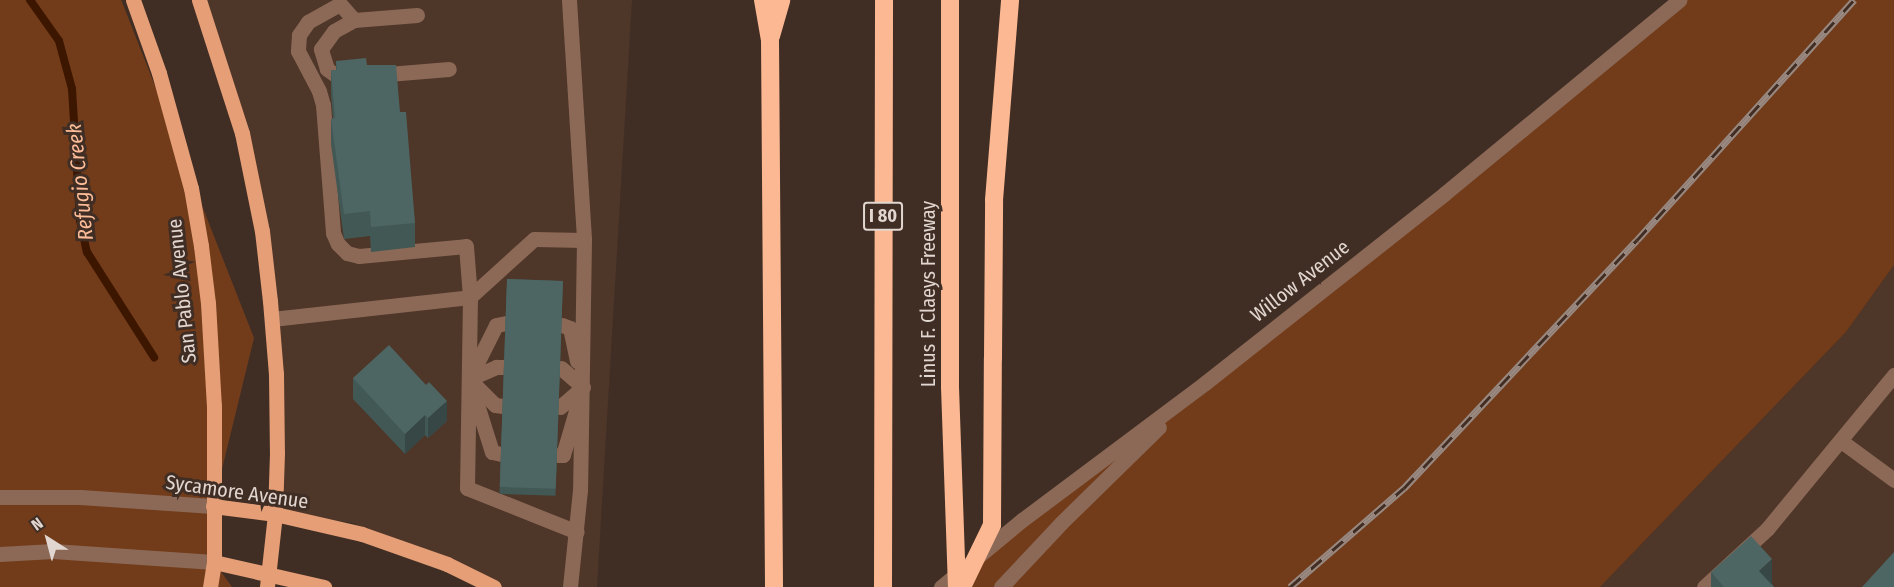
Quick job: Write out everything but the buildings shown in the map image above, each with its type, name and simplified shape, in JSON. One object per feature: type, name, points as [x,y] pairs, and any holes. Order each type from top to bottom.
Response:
[{"type":"highway","points":[[763,0],[770,40],[774,587]]},
{"type":"highway","points":[[770,40],[781,0]]},
{"type":"highway","name":"I 80","points":[[884,0],[884,587]]},
{"type":"highway","name":"Linus F. Claeys Freeway","points":[[950,0],[950,387],[957,587]]},
{"type":"highway","points":[[962,587],[992,525],[995,190],[1010,0]]},
{"type":"main road","name":"San Pablo Avenue","points":[[132,0],[169,107],[191,188],[201,246],[208,303],[214,406],[214,562],[210,587]]},
{"type":"main road","points":[[200,0],[242,133],[262,231],[272,319],[278,453],[268,581]]},
{"type":"main road","name":"Sycamore Avenue","points":[[213,506],[275,514],[362,534],[447,564],[494,587]]},
{"type":"main road","points":[[214,562],[268,581],[324,587]]},
{"type":"street","points":[[569,0],[584,240],[583,387],[577,532],[570,587]]},
{"type":"street","name":"Willow Avenue","points":[[941,587],[1022,520],[1205,382],[1444,194],[1678,0]]},
{"type":"street","points":[[354,20],[340,4],[308,22],[299,35],[298,51],[320,91],[323,105],[333,233],[338,244],[347,253],[359,256],[466,246],[470,297],[467,488],[577,532]]},
{"type":"street","points":[[417,15],[354,20],[334,31],[321,50],[327,69],[344,77],[449,69]]},
{"type":"street","points":[[272,319],[470,297],[534,238],[584,240]]},
{"type":"street","points":[[501,454],[492,452],[469,379],[496,325],[506,323]]},
{"type":"street","points":[[558,455],[563,454],[583,387],[570,328],[562,325]]},
{"type":"street","points":[[469,379],[496,367],[504,367]]},
{"type":"street","points":[[561,368],[583,387]]},
{"type":"street","points":[[1704,587],[1767,529],[1894,375]]},
{"type":"street","points":[[469,379],[495,405],[503,406]]},
{"type":"street","points":[[1001,587],[1061,523],[1205,382]]},
{"type":"street","points":[[560,407],[583,387]]},
{"type":"street","points":[[1841,441],[1894,480]]},
{"type":"street","name":"Sycamore Avenue","points":[[0,497],[80,497],[213,506]]},
{"type":"street","points":[[0,554],[53,551],[214,562]]},
{"type":"shaded area","points":[[0,0],[121,0],[122,2],[254,338],[213,506],[214,562],[232,587],[0,587]]},
{"type":"shaded area","points":[[199,0],[632,0],[597,587],[489,587],[447,564],[353,523],[275,514],[262,231]]},
{"type":"shaded area","points":[[1679,0],[1894,0],[1894,265],[1846,332],[1600,587],[964,587],[986,557]]},
{"type":"shaded area","points":[[1894,265],[1894,587],[1600,587],[1846,332]]},
{"type":"waterway","name":"Refugio Creek","points":[[30,0],[59,41],[72,89],[80,220],[87,252],[154,357]]},
{"type":"railway","points":[[1290,587],[1404,488],[1637,240],[1854,0]]}]
